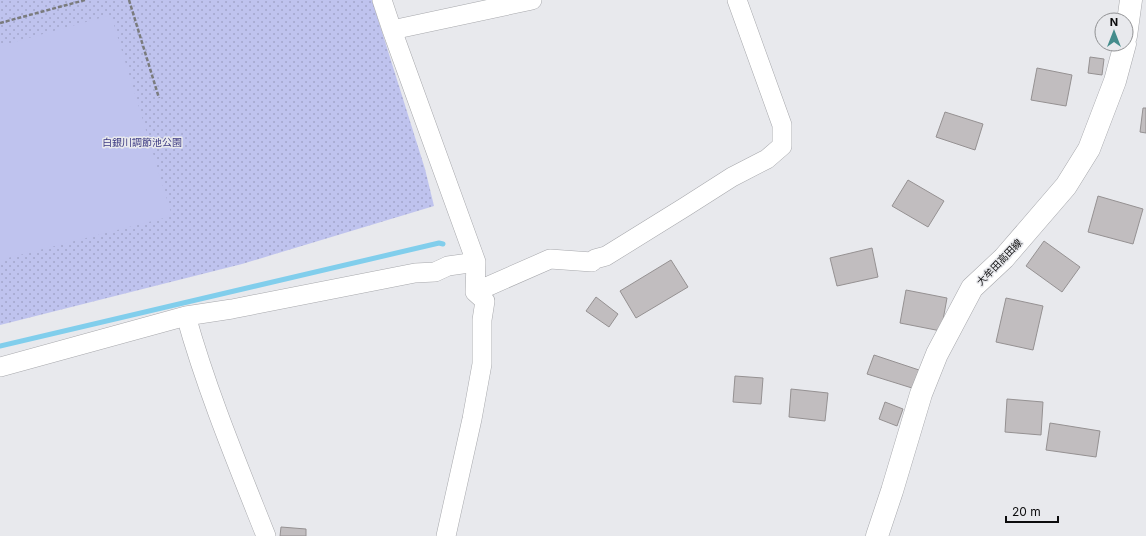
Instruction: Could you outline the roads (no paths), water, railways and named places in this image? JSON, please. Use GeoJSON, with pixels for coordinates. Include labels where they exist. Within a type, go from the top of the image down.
{"type":"FeatureCollection","features":[{"type":"Feature","properties":{"kind":"main road"},"geometry":{"type":"LineString","coordinates":[[1129,12],[1131,0]]}},
{"type":"Feature","properties":{"kind":"main road","name":"大牟田高田線"},"geometry":{"type":"LineString","coordinates":[[877,536],[921,394],[937,354],[972,288],[1004,258],[1066,186],[1089,149],[1115,82],[1122,52]]}},
{"type":"Feature","properties":{"kind":"street"},"geometry":{"type":"LineString","coordinates":[[382,0],[476,262],[475,292],[485,301],[482,320],[482,364],[472,419],[446,536]]}},
{"type":"Feature","properties":{"kind":"street"},"geometry":{"type":"LineString","coordinates":[[392,30],[532,0]]}},
{"type":"Feature","properties":{"kind":"street"},"geometry":{"type":"LineString","coordinates":[[475,292],[550,259],[592,262],[595,259],[606,256],[685,208],[732,177],[767,159],[782,146],[782,125],[737,0]]}},
{"type":"Feature","properties":{"kind":"street"},"geometry":{"type":"LineString","coordinates":[[0,367],[186,316],[232,309],[415,273],[435,272],[448,266],[476,262]]}},
{"type":"Feature","properties":{"kind":"street"},"geometry":{"type":"LineString","coordinates":[[186,316],[193,343],[224,433],[266,536]]}},
{"type":"Feature","properties":{"kind":"waterway"},"geometry":{"type":"LineString","coordinates":[[0,346],[439,243],[443,244]]}},
{"type":"Feature","properties":{"kind":"park label","name":"白銀川調節池公園"},"geometry":{"type":"Point","coordinates":[142,142]}}]}
